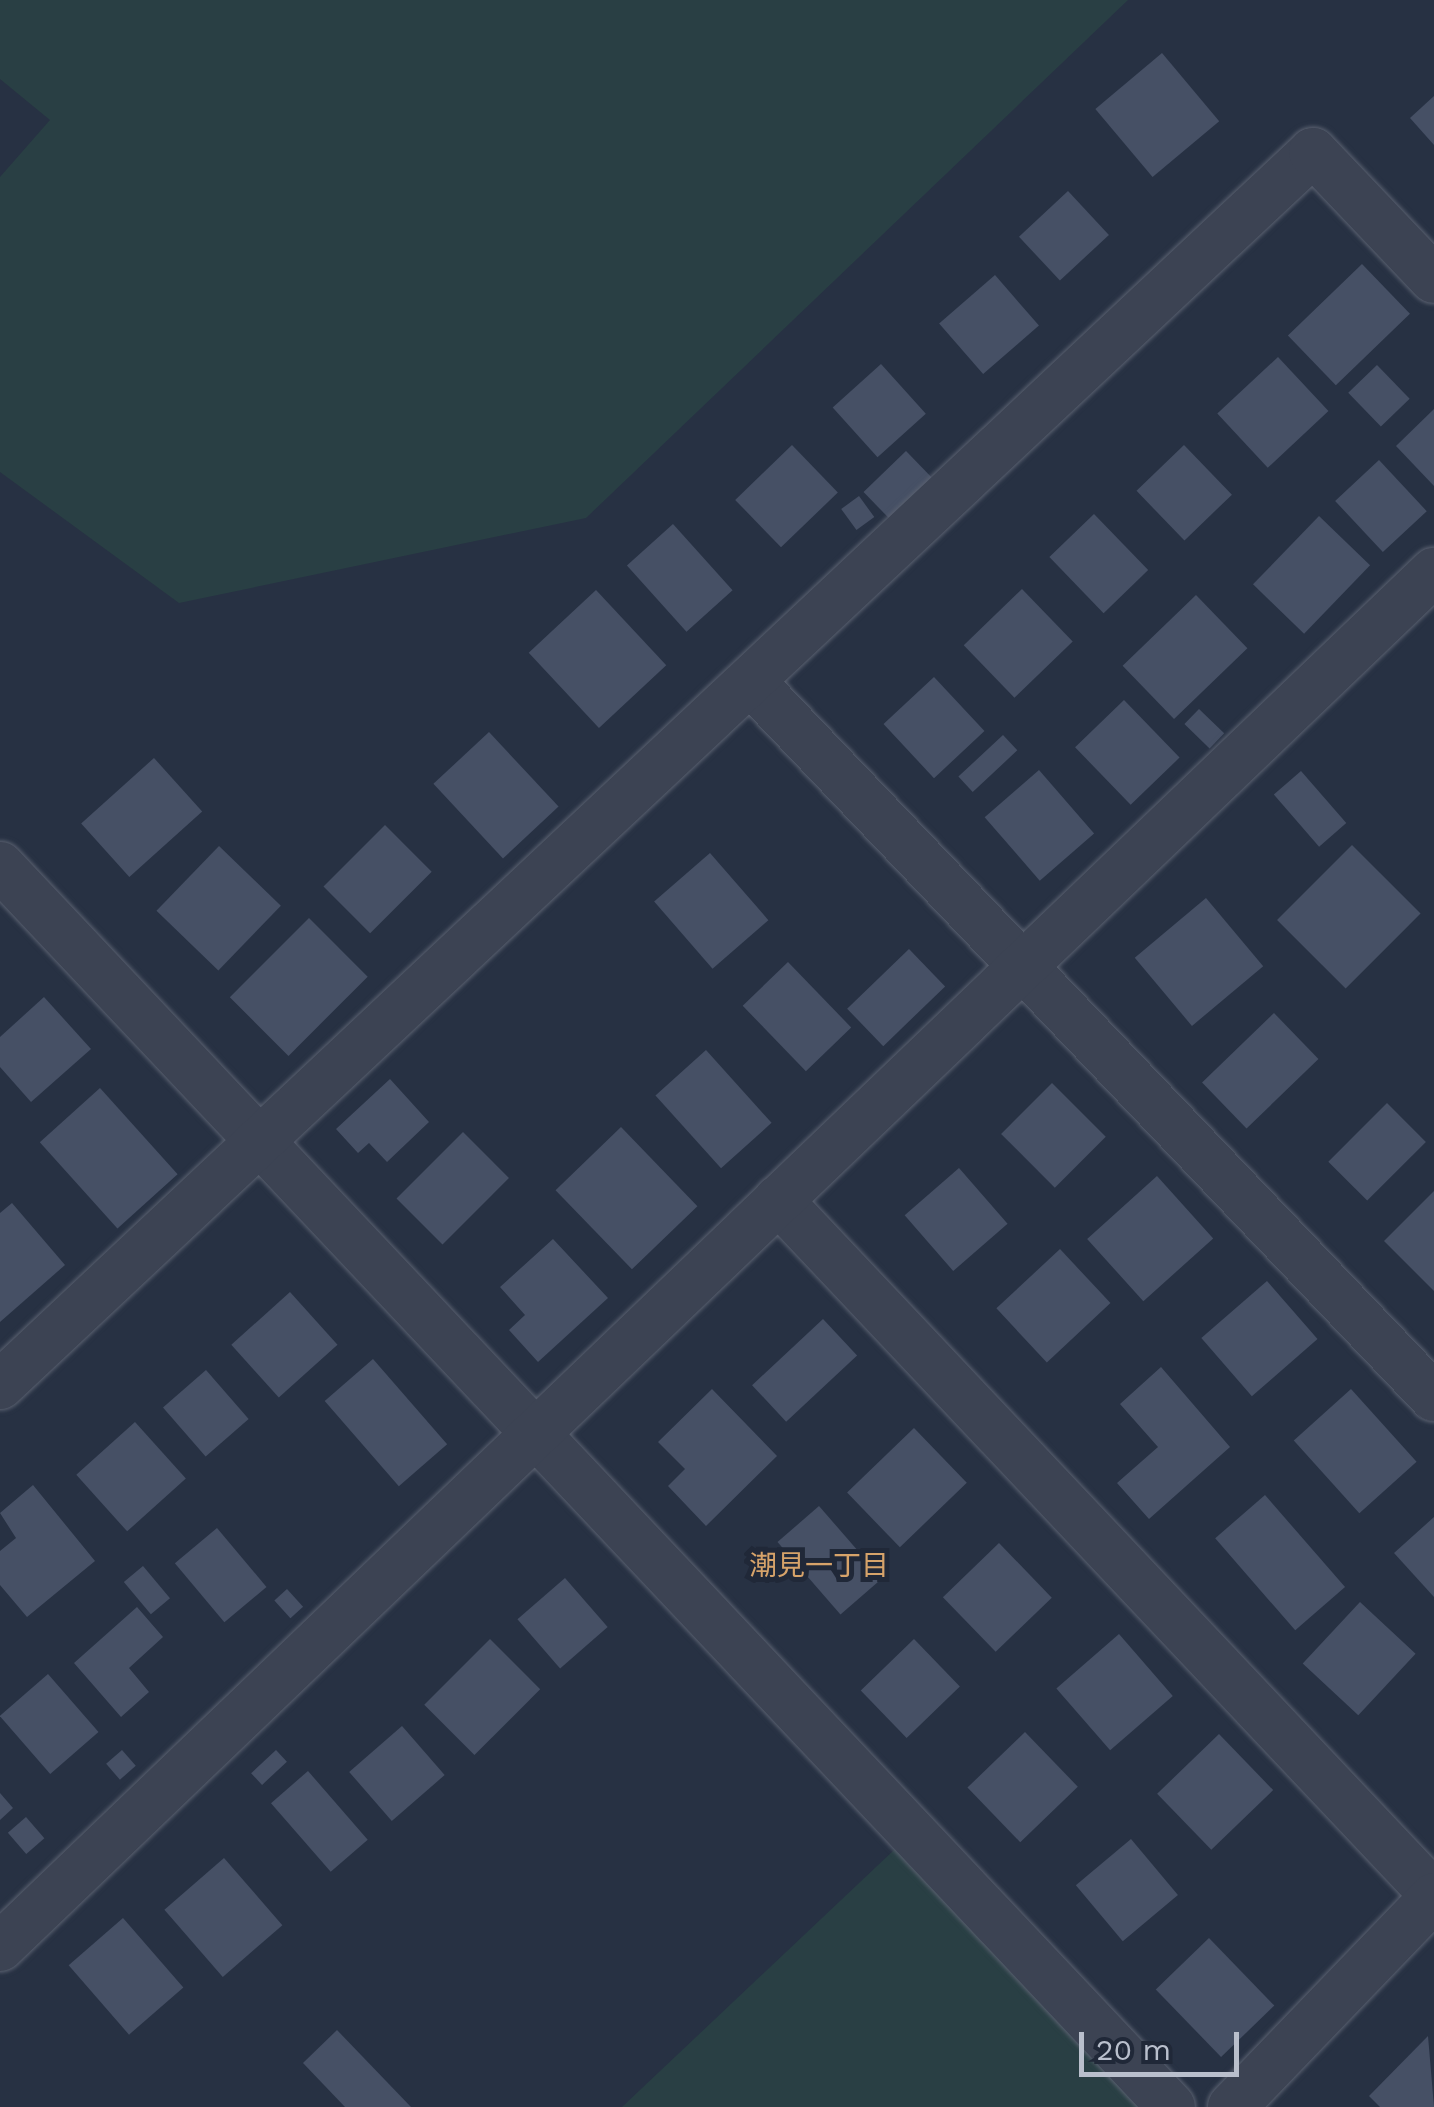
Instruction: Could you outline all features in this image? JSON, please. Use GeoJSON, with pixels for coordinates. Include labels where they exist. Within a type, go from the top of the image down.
{"type":"FeatureCollection","features":[{"type":"Feature","properties":{"kind":"street"},"geometry":{"type":"LineString","coordinates":[[0,1384],[263,1146],[1313,152],[1434,278]]}},
{"type":"Feature","properties":{"kind":"street"},"geometry":{"type":"LineString","coordinates":[[0,1946],[1434,572]]}},
{"type":"Feature","properties":{"kind":"street"},"geometry":{"type":"LineString","coordinates":[[753,684],[1434,1397]]}},
{"type":"Feature","properties":{"kind":"street"},"geometry":{"type":"LineString","coordinates":[[0,866],[1171,2107]]}},
{"type":"Feature","properties":{"kind":"street"},"geometry":{"type":"LineString","coordinates":[[778,1200],[1434,1896],[1232,2107]]}},
{"type":"Feature","properties":{"kind":"green space"},"geometry":{"type":"Polygon","coordinates":[[[0,0],[1128,0],[586,518],[179,603],[0,472],[0,177],[50,120],[0,79],[0,0]]]}},
{"type":"Feature","properties":{"kind":"green space"},"geometry":{"type":"Polygon","coordinates":[[[912,1833],[1171,2107],[622,2107],[912,1833]]]}},
{"type":"Feature","properties":{"kind":"building"},"geometry":{"type":"Polygon","coordinates":[[[1162,53],[1219,121],[1153,177],[1095,109],[1162,53]]]}},
{"type":"Feature","properties":{"kind":"building"},"geometry":{"type":"Polygon","coordinates":[[[1434,96],[1434,145],[1410,118],[1434,96]]]}},
{"type":"Feature","properties":{"kind":"building"},"geometry":{"type":"Polygon","coordinates":[[[1068,191],[1109,235],[1060,281],[1019,237],[1068,191]]]}},
{"type":"Feature","properties":{"kind":"building"},"geometry":{"type":"Polygon","coordinates":[[[1362,264],[1410,314],[1336,385],[1288,336],[1362,264]]]}},
{"type":"Feature","properties":{"kind":"building"},"geometry":{"type":"Polygon","coordinates":[[[995,275],[1039,326],[983,374],[939,324],[995,275]]]}},
{"type":"Feature","properties":{"kind":"building"},"geometry":{"type":"Polygon","coordinates":[[[1278,357],[1328,411],[1268,468],[1217,414],[1278,357]]]}},
{"type":"Feature","properties":{"kind":"building"},"geometry":{"type":"Polygon","coordinates":[[[881,364],[926,414],[878,457],[833,407],[881,364]]]}},
{"type":"Feature","properties":{"kind":"building"},"geometry":{"type":"Polygon","coordinates":[[[1377,365],[1410,399],[1381,427],[1348,393],[1377,365]]]}},
{"type":"Feature","properties":{"kind":"building"},"geometry":{"type":"Polygon","coordinates":[[[1434,409],[1434,486],[1396,446],[1434,409]]]}},
{"type":"Feature","properties":{"kind":"building"},"geometry":{"type":"Polygon","coordinates":[[[792,445],[838,492],[781,547],[735,500],[792,445]]]}},
{"type":"Feature","properties":{"kind":"building"},"geometry":{"type":"Polygon","coordinates":[[[1184,445],[1232,495],[1184,540],[1137,491],[1184,445]]]}},
{"type":"Feature","properties":{"kind":"building"},"geometry":{"type":"Polygon","coordinates":[[[906,451],[932,478],[889,519],[864,492],[906,451]]]}},
{"type":"Feature","properties":{"kind":"building"},"geometry":{"type":"Polygon","coordinates":[[[1379,460],[1427,511],[1383,552],[1335,501],[1379,460]]]}},
{"type":"Feature","properties":{"kind":"building"},"geometry":{"type":"Polygon","coordinates":[[[859,496],[874,517],[856,530],[841,509],[859,496]]]}},
{"type":"Feature","properties":{"kind":"building"},"geometry":{"type":"Polygon","coordinates":[[[1094,514],[1148,570],[1104,613],[1049,557],[1094,514]]]}},
{"type":"Feature","properties":{"kind":"building"},"geometry":{"type":"Polygon","coordinates":[[[1319,516],[1370,565],[1304,634],[1253,584],[1319,516]]]}},
{"type":"Feature","properties":{"kind":"building"},"geometry":{"type":"Polygon","coordinates":[[[673,524],[733,590],[686,632],[627,565],[673,524]]]}},
{"type":"Feature","properties":{"kind":"building"},"geometry":{"type":"Polygon","coordinates":[[[1022,589],[1073,642],[1014,698],[964,645],[1022,589]]]}},
{"type":"Feature","properties":{"kind":"building"},"geometry":{"type":"Polygon","coordinates":[[[596,590],[666,665],[599,728],[529,653],[596,590]]]}},
{"type":"Feature","properties":{"kind":"building"},"geometry":{"type":"Polygon","coordinates":[[[1196,595],[1247,648],[1174,719],[1123,666],[1196,595]]]}},
{"type":"Feature","properties":{"kind":"building"},"geometry":{"type":"Polygon","coordinates":[[[934,677],[984,731],[934,778],[884,724],[934,677]]]}},
{"type":"Feature","properties":{"kind":"building"},"geometry":{"type":"Polygon","coordinates":[[[1124,700],[1180,758],[1131,805],[1075,747],[1124,700]]]}},
{"type":"Feature","properties":{"kind":"building"},"geometry":{"type":"Polygon","coordinates":[[[1199,709],[1224,733],[1210,748],[1184,724],[1199,709]]]}},
{"type":"Feature","properties":{"kind":"building"},"geometry":{"type":"Polygon","coordinates":[[[489,732],[559,807],[503,858],[433,784],[489,732]]]}},
{"type":"Feature","properties":{"kind":"building"},"geometry":{"type":"Polygon","coordinates":[[[1003,735],[1017,750],[973,792],[958,777],[1003,735]]]}},
{"type":"Feature","properties":{"kind":"building"},"geometry":{"type":"Polygon","coordinates":[[[154,758],[202,812],[129,877],[81,824],[154,758]]]}},
{"type":"Feature","properties":{"kind":"building"},"geometry":{"type":"Polygon","coordinates":[[[1039,770],[1094,833],[1040,881],[985,817],[1039,770]]]}},
{"type":"Feature","properties":{"kind":"building"},"geometry":{"type":"Polygon","coordinates":[[[1301,771],[1346,823],[1319,847],[1274,795],[1301,771]]]}},
{"type":"Feature","properties":{"kind":"building"},"geometry":{"type":"Polygon","coordinates":[[[385,825],[432,872],[370,933],[323,887],[385,825]]]}},
{"type":"Feature","properties":{"kind":"building"},"geometry":{"type":"Polygon","coordinates":[[[1352,845],[1421,914],[1346,989],[1277,920],[1352,845]]]}},
{"type":"Feature","properties":{"kind":"building"},"geometry":{"type":"Polygon","coordinates":[[[219,846],[281,906],[218,970],[156,911],[219,846]]]}},
{"type":"Feature","properties":{"kind":"building"},"geometry":{"type":"Polygon","coordinates":[[[710,853],[768,920],[713,969],[654,902],[710,853]]]}},
{"type":"Feature","properties":{"kind":"building"},"geometry":{"type":"Polygon","coordinates":[[[1206,898],[1263,966],[1192,1026],[1135,958],[1206,898]]]}},
{"type":"Feature","properties":{"kind":"building"},"geometry":{"type":"Polygon","coordinates":[[[309,918],[368,977],[288,1056],[230,997],[309,918]]]}},
{"type":"Feature","properties":{"kind":"building"},"geometry":{"type":"Polygon","coordinates":[[[909,949],[945,986],[883,1046],[847,1009],[909,949]]]}},
{"type":"Feature","properties":{"kind":"building"},"geometry":{"type":"Polygon","coordinates":[[[788,962],[851,1027],[806,1071],[743,1006],[788,962]]]}},
{"type":"Feature","properties":{"kind":"building"},"geometry":{"type":"Polygon","coordinates":[[[44,997],[91,1049],[31,1102],[0,1067],[0,1037],[44,997]]]}},
{"type":"Feature","properties":{"kind":"building"},"geometry":{"type":"Polygon","coordinates":[[[1274,1013],[1318,1059],[1247,1129],[1202,1082],[1274,1013]]]}},
{"type":"Feature","properties":{"kind":"building"},"geometry":{"type":"Polygon","coordinates":[[[706,1050],[772,1123],[721,1168],[655,1096],[706,1050]]]}},
{"type":"Feature","properties":{"kind":"building"},"geometry":{"type":"Polygon","coordinates":[[[390,1079],[429,1122],[387,1162],[369,1143],[358,1153],[336,1129],[390,1079]]]}},
{"type":"Feature","properties":{"kind":"building"},"geometry":{"type":"Polygon","coordinates":[[[1052,1083],[1106,1137],[1055,1188],[1001,1134],[1052,1083]]]}},
{"type":"Feature","properties":{"kind":"building"},"geometry":{"type":"Polygon","coordinates":[[[100,1088],[178,1174],[117,1228],[40,1142],[100,1088]]]}},
{"type":"Feature","properties":{"kind":"building"},"geometry":{"type":"Polygon","coordinates":[[[1387,1103],[1426,1142],[1367,1201],[1328,1162],[1387,1103]]]}},
{"type":"Feature","properties":{"kind":"building"},"geometry":{"type":"Polygon","coordinates":[[[621,1127],[697,1206],[632,1269],[556,1190],[621,1127]]]}},
{"type":"Feature","properties":{"kind":"building"},"geometry":{"type":"Polygon","coordinates":[[[463,1132],[509,1178],[442,1244],[397,1198],[463,1132]]]}},
{"type":"Feature","properties":{"kind":"building"},"geometry":{"type":"Polygon","coordinates":[[[959,1168],[1008,1224],[953,1271],[905,1215],[959,1168]]]}},
{"type":"Feature","properties":{"kind":"building"},"geometry":{"type":"Polygon","coordinates":[[[1157,1176],[1213,1238],[1143,1301],[1087,1239],[1157,1176]]]}},
{"type":"Feature","properties":{"kind":"building"},"geometry":{"type":"Polygon","coordinates":[[[1434,1191],[1434,1291],[1384,1241],[1434,1191]]]}},
{"type":"Feature","properties":{"kind":"building"},"geometry":{"type":"Polygon","coordinates":[[[12,1203],[65,1265],[0,1322],[0,1213],[12,1203]]]}},
{"type":"Feature","properties":{"kind":"building"},"geometry":{"type":"Polygon","coordinates":[[[553,1239],[608,1298],[538,1362],[509,1330],[525,1315],[500,1287],[553,1239]]]}},
{"type":"Feature","properties":{"kind":"building"},"geometry":{"type":"Polygon","coordinates":[[[1060,1249],[1110,1303],[1047,1362],[996,1308],[1060,1249]]]}},
{"type":"Feature","properties":{"kind":"building"},"geometry":{"type":"Polygon","coordinates":[[[1267,1281],[1318,1339],[1252,1396],[1201,1338],[1267,1281]]]}},
{"type":"Feature","properties":{"kind":"building"},"geometry":{"type":"Polygon","coordinates":[[[290,1292],[338,1345],[279,1398],[231,1345],[290,1292]]]}},
{"type":"Feature","properties":{"kind":"building"},"geometry":{"type":"Polygon","coordinates":[[[823,1319],[857,1356],[786,1422],[752,1385],[823,1319]]]}},
{"type":"Feature","properties":{"kind":"building"},"geometry":{"type":"Polygon","coordinates":[[[373,1359],[447,1444],[399,1486],[325,1401],[373,1359]]]}},
{"type":"Feature","properties":{"kind":"building"},"geometry":{"type":"Polygon","coordinates":[[[1161,1367],[1230,1447],[1149,1519],[1117,1483],[1158,1447],[1120,1404],[1161,1367]]]}},
{"type":"Feature","properties":{"kind":"building"},"geometry":{"type":"Polygon","coordinates":[[[206,1370],[249,1419],[206,1456],[163,1407],[206,1370]]]}},
{"type":"Feature","properties":{"kind":"building"},"geometry":{"type":"Polygon","coordinates":[[[712,1389],[777,1456],[706,1526],[668,1486],[685,1469],[658,1442],[712,1389]]]}},
{"type":"Feature","properties":{"kind":"building"},"geometry":{"type":"Polygon","coordinates":[[[1351,1389],[1417,1462],[1359,1513],[1294,1441],[1351,1389]]]}},
{"type":"Feature","properties":{"kind":"building"},"geometry":{"type":"Polygon","coordinates":[[[135,1422],[186,1478],[127,1531],[76,1475],[135,1422]]]}},
{"type":"Feature","properties":{"kind":"building"},"geometry":{"type":"Polygon","coordinates":[[[914,1428],[967,1483],[900,1547],[847,1493],[914,1428]]]}},
{"type":"Feature","properties":{"kind":"building"},"geometry":{"type":"Polygon","coordinates":[[[33,1485],[95,1561],[27,1617],[0,1585],[0,1551],[16,1538],[0,1513],[33,1485]]]}},
{"type":"Feature","properties":{"kind":"building"},"geometry":{"type":"Polygon","coordinates":[[[1265,1495],[1345,1587],[1295,1630],[1215,1538],[1265,1495]]]}},
{"type":"Feature","properties":{"kind":"building"},"geometry":{"type":"Polygon","coordinates":[[[819,1506],[882,1578],[840,1615],[777,1542],[819,1506]]]}},
{"type":"Feature","properties":{"kind":"building"},"geometry":{"type":"Polygon","coordinates":[[[1434,1517],[1434,1597],[1394,1553],[1434,1517]]]}},
{"type":"Feature","properties":{"kind":"building"},"geometry":{"type":"Polygon","coordinates":[[[217,1528],[266,1587],[224,1622],[175,1563],[217,1528]]]}},
{"type":"Feature","properties":{"kind":"building"},"geometry":{"type":"Polygon","coordinates":[[[999,1543],[1052,1598],[996,1652],[943,1597],[999,1543]]]}},
{"type":"Feature","properties":{"kind":"building"},"geometry":{"type":"Polygon","coordinates":[[[143,1566],[170,1598],[151,1614],[124,1582],[143,1566]]]}},
{"type":"Feature","properties":{"kind":"building"},"geometry":{"type":"Polygon","coordinates":[[[565,1578],[608,1627],[560,1668],[517,1619],[565,1578]]]}},
{"type":"Feature","properties":{"kind":"building"},"geometry":{"type":"Polygon","coordinates":[[[287,1589],[303,1607],[290,1618],[274,1600],[287,1589]]]}},
{"type":"Feature","properties":{"kind":"building"},"geometry":{"type":"Polygon","coordinates":[[[1360,1602],[1416,1654],[1358,1715],[1303,1663],[1360,1602]]]}},
{"type":"Feature","properties":{"kind":"building"},"geometry":{"type":"Polygon","coordinates":[[[137,1607],[163,1637],[129,1668],[149,1692],[121,1717],[74,1663],[137,1607]]]}},
{"type":"Feature","properties":{"kind":"building"},"geometry":{"type":"Polygon","coordinates":[[[1119,1634],[1173,1696],[1110,1750],[1056,1688],[1119,1634]]]}},
{"type":"Feature","properties":{"kind":"building"},"geometry":{"type":"Polygon","coordinates":[[[490,1639],[540,1689],[474,1755],[424,1705],[490,1639]]]}},
{"type":"Feature","properties":{"kind":"building"},"geometry":{"type":"Polygon","coordinates":[[[914,1639],[960,1686],[907,1738],[861,1690],[914,1639]]]}},
{"type":"Feature","properties":{"kind":"building"},"geometry":{"type":"Polygon","coordinates":[[[48,1674],[99,1732],[50,1774],[0,1716],[48,1674]]]}},
{"type":"Feature","properties":{"kind":"building"},"geometry":{"type":"Polygon","coordinates":[[[402,1726],[445,1775],[392,1821],[349,1772],[402,1726]]]}},
{"type":"Feature","properties":{"kind":"building"},"geometry":{"type":"Polygon","coordinates":[[[1025,1732],[1078,1787],[1020,1842],[967,1788],[1025,1732]]]}},
{"type":"Feature","properties":{"kind":"building"},"geometry":{"type":"Polygon","coordinates":[[[1219,1734],[1273,1790],[1211,1850],[1157,1794],[1219,1734]]]}},
{"type":"Feature","properties":{"kind":"building"},"geometry":{"type":"Polygon","coordinates":[[[122,1750],[136,1766],[120,1780],[106,1764],[122,1750]]]}},
{"type":"Feature","properties":{"kind":"building"},"geometry":{"type":"Polygon","coordinates":[[[276,1750],[287,1762],[262,1785],[251,1773],[276,1750]]]}},
{"type":"Feature","properties":{"kind":"building"},"geometry":{"type":"Polygon","coordinates":[[[308,1771],[368,1840],[331,1872],[271,1803],[308,1771]]]}},
{"type":"Feature","properties":{"kind":"building"},"geometry":{"type":"Polygon","coordinates":[[[0,1793],[13,1808],[0,1820],[0,1793]]]}},
{"type":"Feature","properties":{"kind":"building"},"geometry":{"type":"Polygon","coordinates":[[[26,1817],[44,1838],[26,1854],[8,1833],[26,1817]]]}},
{"type":"Feature","properties":{"kind":"building"},"geometry":{"type":"Polygon","coordinates":[[[1131,1839],[1178,1895],[1123,1941],[1076,1885],[1131,1839]]]}},
{"type":"Feature","properties":{"kind":"building"},"geometry":{"type":"Polygon","coordinates":[[[224,1858],[282,1925],[223,1977],[164,1910],[224,1858]]]}},
{"type":"Feature","properties":{"kind":"building"},"geometry":{"type":"Polygon","coordinates":[[[123,1918],[183,1987],[129,2035],[69,1965],[123,1918]]]}},
{"type":"Feature","properties":{"kind":"building"},"geometry":{"type":"Polygon","coordinates":[[[1209,1938],[1274,2006],[1221,2057],[1156,1989],[1209,1938]]]}},
{"type":"Feature","properties":{"kind":"building"},"geometry":{"type":"Polygon","coordinates":[[[337,2030],[411,2107],[345,2107],[303,2063],[337,2030]]]}},
{"type":"Feature","properties":{"kind":"building"},"geometry":{"type":"Polygon","coordinates":[[[1428,2036],[1434,2107],[1380,2107],[1369,2096],[1428,2036]]]}},
{"type":"Feature","properties":{"kind":"district","name":"潮見一丁目"},"geometry":{"type":"Point","coordinates":[819,1566]}}]}
